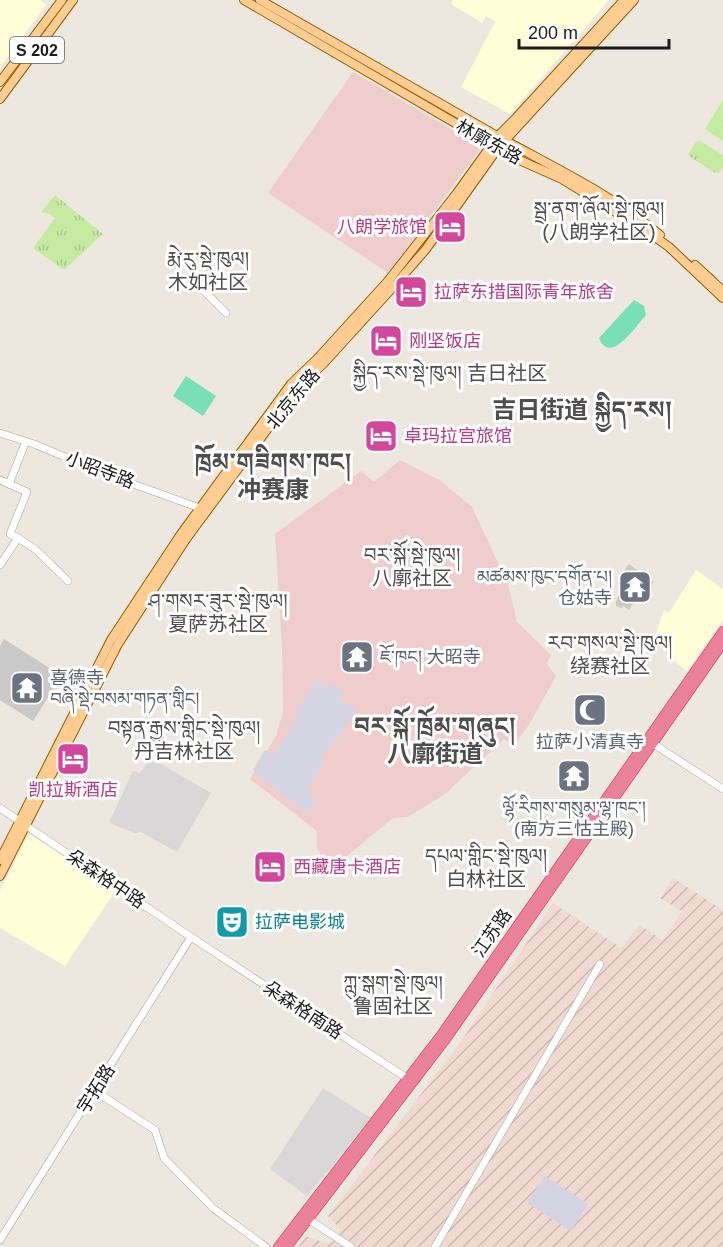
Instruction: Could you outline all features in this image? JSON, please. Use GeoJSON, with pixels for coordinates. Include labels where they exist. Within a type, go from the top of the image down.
{"type":"FeatureCollection","features":[{"type":"Feature","properties":{"kind":"highway","name":"江苏路"},"geometry":{"type":"LineString","coordinates":[[278,1247],[305,1218],[412,1081],[650,741],[723,631]]}},
{"type":"Feature","properties":{"kind":"highway","name":"江苏路"},"geometry":{"type":"LineString","coordinates":[[650,741],[723,643]]}},
{"type":"Feature","properties":{"kind":"highway","name":"江苏路"},"geometry":{"type":"LineString","coordinates":[[287,1247],[305,1218]]}},
{"type":"Feature","properties":{"kind":"main road","name":"S 202"},"geometry":{"type":"LineString","coordinates":[[0,82],[62,0]]}},
{"type":"Feature","properties":{"kind":"main road","name":"S 202"},"geometry":{"type":"LineString","coordinates":[[0,99],[73,0]]}},
{"type":"Feature","properties":{"kind":"main road","name":"林廓东路"},"geometry":{"type":"LineString","coordinates":[[244,0],[495,146],[562,179],[648,232],[669,247],[723,298]]}},
{"type":"Feature","properties":{"kind":"main road","name":"林廓东路"},"geometry":{"type":"LineString","coordinates":[[260,0],[569,174],[629,212],[712,279],[723,291]]}},
{"type":"Feature","properties":{"kind":"main road","name":"北京东路"},"geometry":{"type":"LineString","coordinates":[[0,860],[23,823],[124,634],[186,539],[297,388],[331,355],[426,249],[495,146],[498,136],[624,0]]}},
{"type":"Feature","properties":{"kind":"main road","name":"北京东路"},"geometry":{"type":"LineString","coordinates":[[0,876],[23,823],[123,620],[200,508],[291,384],[318,358],[388,281],[495,146],[506,140],[634,0]]}},
{"type":"Feature","properties":{"kind":"street"},"geometry":{"type":"LineString","coordinates":[[198,286],[226,313]]}},
{"type":"Feature","properties":{"kind":"street","name":"小昭寺路"},"geometry":{"type":"LineString","coordinates":[[0,433],[27,441],[108,475],[200,508]]}},
{"type":"Feature","properties":{"kind":"street"},"geometry":{"type":"LineString","coordinates":[[9,484],[27,441]]}},
{"type":"Feature","properties":{"kind":"street"},"geometry":{"type":"LineString","coordinates":[[0,480],[27,492],[10,534],[35,549],[68,581]]}},
{"type":"Feature","properties":{"kind":"street"},"geometry":{"type":"LineString","coordinates":[[0,563],[18,538]]}},
{"type":"Feature","properties":{"kind":"street"},"geometry":{"type":"LineString","coordinates":[[650,741],[723,789]]}},
{"type":"Feature","properties":{"kind":"street","name":"朵森格中路"},"geometry":{"type":"LineString","coordinates":[[0,808],[192,937]]}},
{"type":"Feature","properties":{"kind":"street","name":"朵森格南路"},"geometry":{"type":"LineString","coordinates":[[192,937],[412,1081]]}},
{"type":"Feature","properties":{"kind":"street","name":"宇拓路"},"geometry":{"type":"LineString","coordinates":[[0,1240],[192,937]]}},
{"type":"Feature","properties":{"kind":"street"},"geometry":{"type":"LineString","coordinates":[[435,1247],[600,964]]}},
{"type":"Feature","properties":{"kind":"street"},"geometry":{"type":"LineString","coordinates":[[95,1091],[154,1130],[164,1158],[213,1208],[266,1247]]}},
{"type":"Feature","properties":{"kind":"street"},"geometry":{"type":"LineString","coordinates":[[305,1218],[351,1247]]}},
{"type":"Feature","properties":{"kind":"shaded area"},"geometry":{"type":"Polygon","coordinates":[[[0,0],[40,0],[46,5],[0,68],[0,0]]]}},
{"type":"Feature","properties":{"kind":"shaded area"},"geometry":{"type":"Polygon","coordinates":[[[453,0],[609,0],[510,114],[461,87],[495,22],[486,16],[482,23],[451,4],[453,0]]]}},
{"type":"Feature","properties":{"kind":"shaded area"},"geometry":{"type":"Polygon","coordinates":[[[353,72],[482,147],[388,273],[268,193],[353,72]]]}},
{"type":"Feature","properties":{"kind":"shaded area"},"geometry":{"type":"Polygon","coordinates":[[[400,460],[441,481],[472,507],[508,584],[517,622],[551,655],[547,664],[556,676],[529,725],[513,746],[504,739],[445,794],[408,817],[393,818],[330,870],[317,848],[317,831],[250,779],[276,736],[283,712],[282,648],[275,534],[361,471],[374,482],[400,460]]]}},
{"type":"Feature","properties":{"kind":"shaded area","name":"མཚམས་ཁུང་དགོན་པ། 仓姑寺"},"geometry":{"type":"Polygon","coordinates":[[[629,564],[653,582],[647,599],[644,598],[642,602],[636,598],[629,610],[623,606],[622,608],[616,606],[616,602],[621,589],[618,587],[623,578],[621,576],[629,564]]]}},
{"type":"Feature","properties":{"kind":"shaded area"},"geometry":{"type":"Polygon","coordinates":[[[696,570],[723,589],[723,620],[687,671],[673,660],[675,656],[653,642],[664,610],[669,613],[696,570]]]}},
{"type":"Feature","properties":{"kind":"shaded area","name":"喜德寺 བཞི་སྡེ་བསམ་གཏན་གླིང།"},"geometry":{"type":"Polygon","coordinates":[[[4,639],[62,676],[33,721],[0,700],[0,646],[4,639]]]}},
{"type":"Feature","properties":{"kind":"shaded area"},"geometry":{"type":"Polygon","coordinates":[[[317,678],[327,689],[332,684],[344,692],[340,699],[357,709],[321,759],[322,764],[307,791],[312,795],[314,804],[311,809],[314,811],[312,814],[281,794],[253,770],[265,750],[273,755],[296,720],[296,713],[317,678]]]}},
{"type":"Feature","properties":{"kind":"shaded area"},"geometry":{"type":"Polygon","coordinates":[[[149,760],[161,764],[211,793],[177,852],[141,832],[135,833],[109,823],[133,771],[140,773],[149,760]]]}},
{"type":"Feature","properties":{"kind":"shaded area"},"geometry":{"type":"Polygon","coordinates":[[[29,834],[116,890],[65,966],[0,928],[0,890],[29,834]]]}},
{"type":"Feature","properties":{"kind":"shaded area"},"geometry":{"type":"Polygon","coordinates":[[[673,878],[723,910],[723,1247],[298,1247],[306,1236],[329,1244],[337,1239],[340,1229],[328,1216],[460,1043],[553,903],[621,948],[639,925],[663,940],[682,911],[660,898],[673,878]]]}},
{"type":"Feature","properties":{"kind":"shaded area"},"geometry":{"type":"Polygon","coordinates":[[[323,1088],[371,1118],[307,1196],[270,1169],[323,1088]]]}},
{"type":"Feature","properties":{"kind":"shaded area"},"geometry":{"type":"Polygon","coordinates":[[[545,1176],[588,1204],[571,1231],[527,1203],[545,1176]]]}},
{"type":"Feature","properties":{"kind":"green space"},"geometry":{"type":"Polygon","coordinates":[[[723,100],[723,141],[705,129],[723,100]]]}},
{"type":"Feature","properties":{"kind":"green space"},"geometry":{"type":"Polygon","coordinates":[[[700,141],[723,155],[723,167],[719,173],[715,173],[689,156],[696,142],[700,141]]]}},
{"type":"Feature","properties":{"kind":"green space"},"geometry":{"type":"Polygon","coordinates":[[[55,195],[103,234],[64,270],[33,248],[55,218],[41,212],[55,195]]]}},
{"type":"Feature","properties":{"kind":"green space"},"geometry":{"type":"Polygon","coordinates":[[[634,300],[644,306],[646,315],[623,341],[610,348],[604,346],[599,338],[634,300]]]}},
{"type":"Feature","properties":{"kind":"green space"},"geometry":{"type":"Polygon","coordinates":[[[186,376],[216,396],[203,416],[173,396],[186,376]]]}},
{"type":"Feature","properties":{"kind":"place","name":"八朗学旅馆"},"geometry":{"type":"Point","coordinates":[450,227]}},
{"type":"Feature","properties":{"kind":"place","name":"拉萨东措国际青年旅舍"},"geometry":{"type":"Point","coordinates":[411,292]}},
{"type":"Feature","properties":{"kind":"place","name":"刚坚饭店"},"geometry":{"type":"Point","coordinates":[386,341]}},
{"type":"Feature","properties":{"kind":"place","name":"卓玛拉宫旅馆"},"geometry":{"type":"Point","coordinates":[381,436]}},
{"type":"Feature","properties":{"kind":"place","name":"མཚམས་ཁུང་དགོན་པ། 仓姑寺"},"geometry":{"type":"Point","coordinates":[635,587]}},
{"type":"Feature","properties":{"kind":"place","name":"ཇོ་ཁང། 大昭寺"},"geometry":{"type":"Point","coordinates":[357,657]}},
{"type":"Feature","properties":{"kind":"place","name":"喜德寺 བཞི་སྡེ་བསམ་གཏན་གླིང།"},"geometry":{"type":"Point","coordinates":[27,688]}},
{"type":"Feature","properties":{"kind":"place","name":"拉萨小清真寺"},"geometry":{"type":"Point","coordinates":[590,710]}},
{"type":"Feature","properties":{"kind":"place","name":"凯拉斯酒店"},"geometry":{"type":"Point","coordinates":[73,759]}},
{"type":"Feature","properties":{"kind":"place","name":"ལྷོ་རིགས་གསུམ་ལྷ་ཁང་། (南方三怙主殿)"},"geometry":{"type":"Point","coordinates":[574,776]}},
{"type":"Feature","properties":{"kind":"place","name":"西藏唐卡酒店"},"geometry":{"type":"Point","coordinates":[270,867]}},
{"type":"Feature","properties":{"kind":"place","name":"拉萨电影城"},"geometry":{"type":"Point","coordinates":[232,922]}},
{"type":"Feature","properties":{"kind":"district","name":"སྦྲ་ནག་ཞོལ་སྡེ་ཁུལ། (八朗学社区)"},"geometry":{"type":"Point","coordinates":[599,220]}},
{"type":"Feature","properties":{"kind":"district","name":"རྨེ་རུ་སྡེ་ཁུལ། 木如社区"},"geometry":{"type":"Point","coordinates":[208,270]}},
{"type":"Feature","properties":{"kind":"district","name":"སྐྱིད་རས་སྡེ་ཁུལ། 吉日社区"},"geometry":{"type":"Point","coordinates":[450,373]}},
{"type":"Feature","properties":{"kind":"district","name":"吉日街道 སྐྱིད་རས།"},"geometry":{"type":"Point","coordinates":[582,409]}},
{"type":"Feature","properties":{"kind":"district","name":"ཁྲོམ་གཟིགས་ཁང། 冲赛康"},"geometry":{"type":"Point","coordinates":[273,475]}},
{"type":"Feature","properties":{"kind":"district","name":"བར་སྐོ་སྡེ་ཁུལ། 八廓社区"},"geometry":{"type":"Point","coordinates":[412,566]}},
{"type":"Feature","properties":{"kind":"district","name":"ཤ་གསར་ཟུར་སྡེ་ཁུལ། 夏萨苏社区"},"geometry":{"type":"Point","coordinates":[218,612]}},
{"type":"Feature","properties":{"kind":"district","name":"རབ་གསལ་སྡེ་ཁུལ། 绕赛社区"},"geometry":{"type":"Point","coordinates":[610,654]}},
{"type":"Feature","properties":{"kind":"district","name":"བར་སྐོ་ཁྲོམ་གཞུང། 八廓街道"},"geometry":{"type":"Point","coordinates":[435,739]}},
{"type":"Feature","properties":{"kind":"district","name":"བསྟན་རྒྱས་གླིང་སྡེ་ཁུལ། 丹吉林社区"},"geometry":{"type":"Point","coordinates":[184,740]}},
{"type":"Feature","properties":{"kind":"district","name":"དཔལ་གླིང་སྡེ་ཁུལ། 白林社区"},"geometry":{"type":"Point","coordinates":[486,868]}},
{"type":"Feature","properties":{"kind":"district","name":"ཀླུ་སྒུག་སྡེ་ཁུལ། 鲁固社区"},"geometry":{"type":"Point","coordinates":[393,994]}}]}
